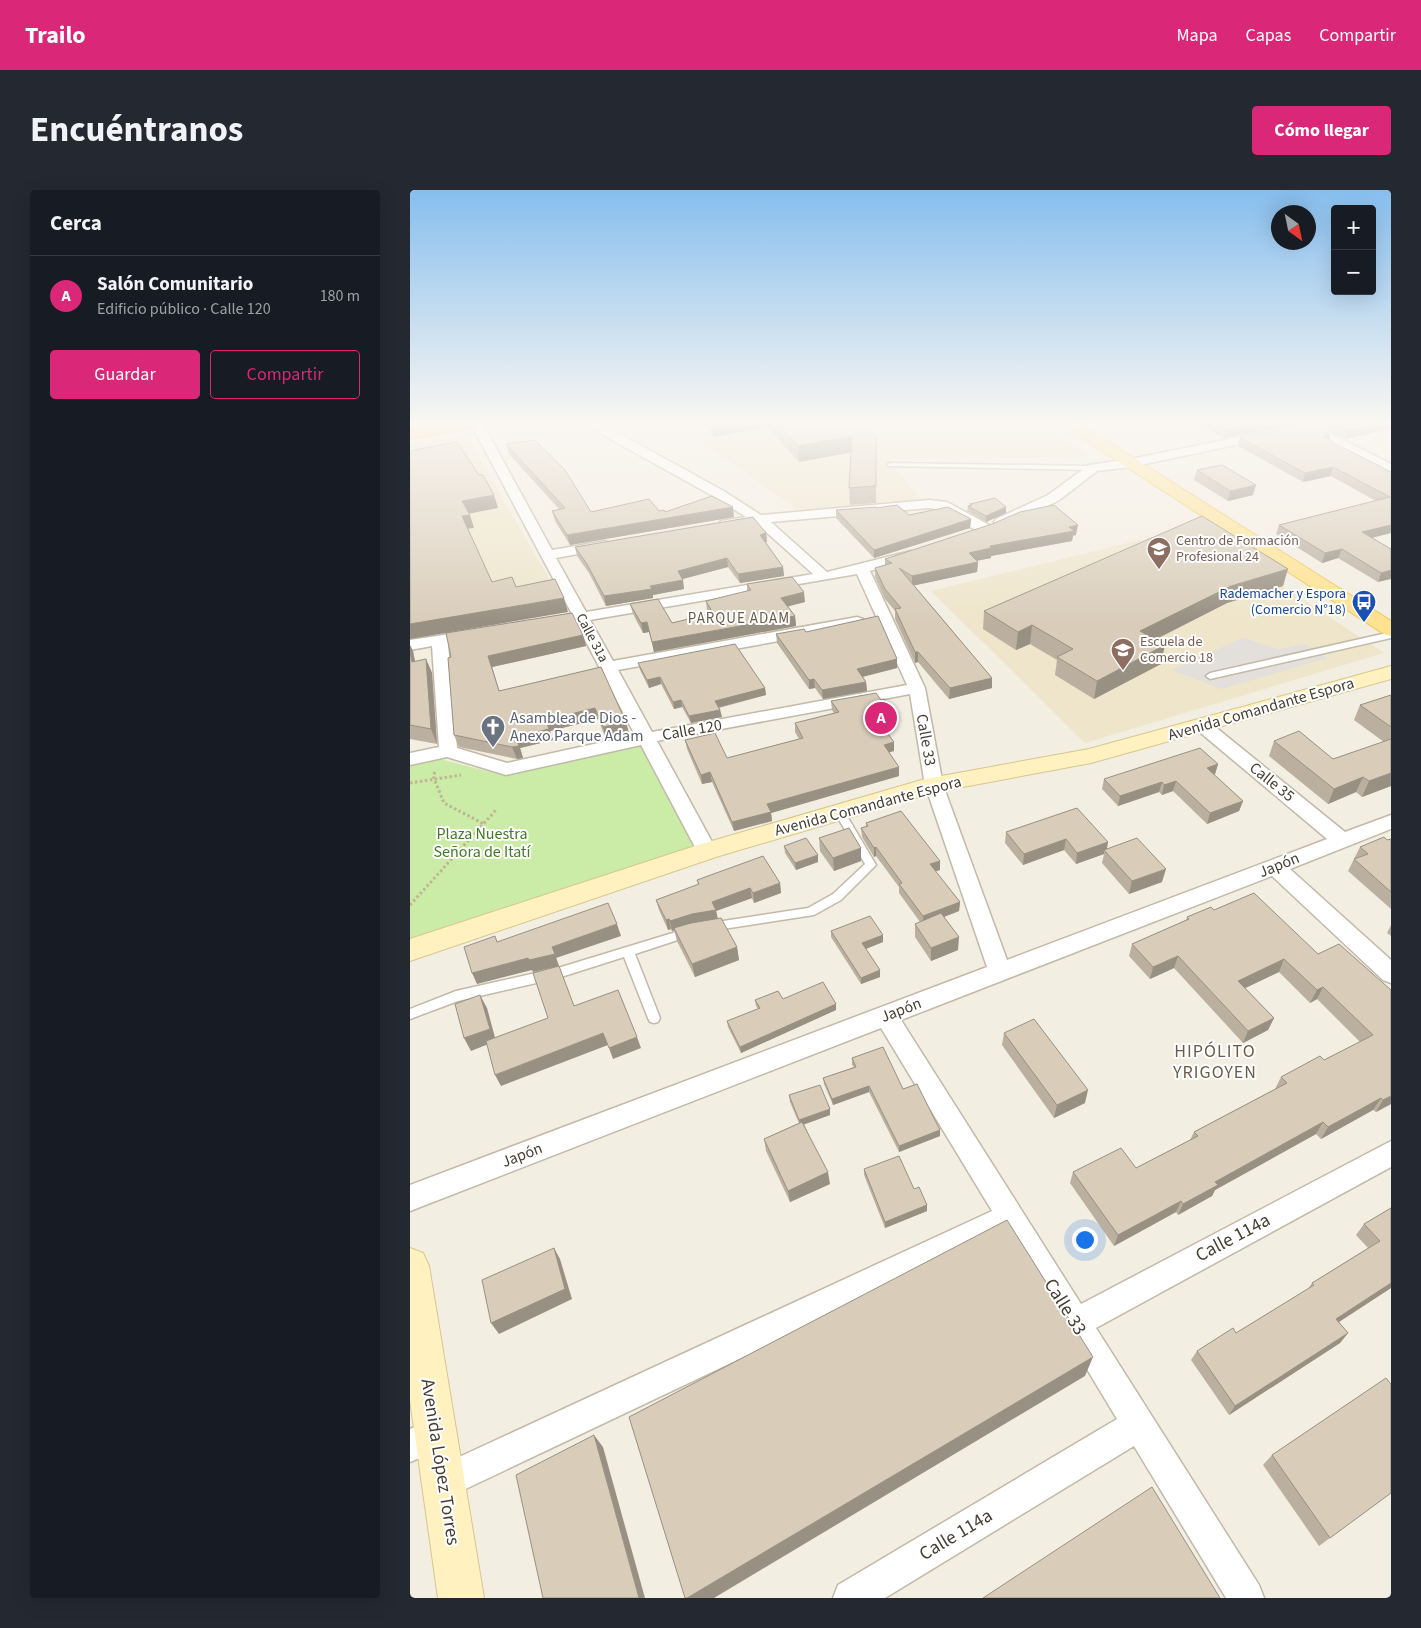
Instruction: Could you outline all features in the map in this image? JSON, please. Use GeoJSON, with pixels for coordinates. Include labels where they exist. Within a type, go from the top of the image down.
{"type":"FeatureCollection","features":[{"type":"Feature","properties":{"kind":"main road"},"geometry":{"type":"LineString","coordinates":[[1173,490],[1391,630]]}},
{"type":"Feature","properties":{"kind":"street","name":"Calle 31a"},"geometry":{"type":"LineString","coordinates":[[513,490],[707,852]]}},
{"type":"Feature","properties":{"kind":"street"},"geometry":{"type":"LineString","coordinates":[[709,490],[758,519],[824,577]]}},
{"type":"Feature","properties":{"kind":"street"},"geometry":{"type":"LineString","coordinates":[[967,536],[1053,498],[1064,490]]}},
{"type":"Feature","properties":{"kind":"street"},"geometry":{"type":"LineString","coordinates":[[710,527],[758,519],[929,504],[942,505],[986,529]]}},
{"type":"Feature","properties":{"kind":"street"},"geometry":{"type":"LineString","coordinates":[[548,555],[615,544]]}},
{"type":"Feature","properties":{"kind":"street"},"geometry":{"type":"LineString","coordinates":[[534,625],[824,577],[862,569],[921,552]]}},
{"type":"Feature","properties":{"kind":"street","name":"Calle 33"},"geometry":{"type":"LineString","coordinates":[[862,569],[917,688],[934,785],[1000,972]]}},
{"type":"Feature","properties":{"kind":"street"},"geometry":{"type":"LineString","coordinates":[[608,667],[884,617]]}},
{"type":"Feature","properties":{"kind":"street"},"geometry":{"type":"LineString","coordinates":[[410,645],[487,633]]}},
{"type":"Feature","properties":{"kind":"street"},"geometry":{"type":"LineString","coordinates":[[440,641],[448,751]]}},
{"type":"Feature","properties":{"kind":"street","name":"Avenida Comandante Espora"},"geometry":{"type":"LineString","coordinates":[[410,950],[707,852],[934,785],[1091,756],[1391,672]]}},
{"type":"Feature","properties":{"kind":"street","name":"Calle 120"},"geometry":{"type":"LineString","coordinates":[[410,759],[448,751],[506,769],[646,738],[917,688]]}},
{"type":"Feature","properties":{"kind":"street","name":"Calle 35"},"geometry":{"type":"LineString","coordinates":[[1202,725],[1342,840]]}},
{"type":"Feature","properties":{"kind":"street","name":"Japón"},"geometry":{"type":"LineString","coordinates":[[410,1198],[1391,822]]}},
{"type":"Feature","properties":{"kind":"street"},"geometry":{"type":"LineString","coordinates":[[1275,867],[1391,974]]}},
{"type":"Feature","properties":{"kind":"street","name":"Calle 33"},"geometry":{"type":"LineString","coordinates":[[886,1016],[1246,1598]]}},
{"type":"Feature","properties":{"kind":"street","name":"Calle 114a"},"geometry":{"type":"LineString","coordinates":[[1075,1323],[1391,1153]]}},
{"type":"Feature","properties":{"kind":"street"},"geometry":{"type":"LineString","coordinates":[[443,1482],[1010,1217]]}},
{"type":"Feature","properties":{"kind":"street","name":"Avenida López Torres"},"geometry":{"type":"LineString","coordinates":[[410,1266],[423,1440],[443,1482],[461,1598]]}},
{"type":"Feature","properties":{"kind":"street","name":"Calle 114a"},"geometry":{"type":"LineString","coordinates":[[851,1598],[1138,1425]]}},
{"type":"Feature","properties":{"kind":"lane"},"geometry":{"type":"LineString","coordinates":[[1210,676],[1391,635]]}},
{"type":"Feature","properties":{"kind":"lane"},"geometry":{"type":"LineString","coordinates":[[410,1014],[456,996],[558,973],[694,930],[810,912],[837,897],[871,865],[840,813]]}},
{"type":"Feature","properties":{"kind":"lane"},"geometry":{"type":"LineString","coordinates":[[628,952],[654,1018]]}},
{"type":"Feature","properties":{"kind":"path"},"geometry":{"type":"LineString","coordinates":[[448,751],[433,776],[444,803],[484,824]]}},
{"type":"Feature","properties":{"kind":"path"},"geometry":{"type":"LineString","coordinates":[[410,783],[506,769]]}},
{"type":"Feature","properties":{"kind":"path"},"geometry":{"type":"LineString","coordinates":[[410,906],[496,810]]}},
{"type":"Feature","properties":{"kind":"shaded area"},"geometry":{"type":"Polygon","coordinates":[[[410,490],[497,490],[551,582],[410,606],[410,490]]]}},
{"type":"Feature","properties":{"kind":"shaded area"},"geometry":{"type":"Polygon","coordinates":[[[769,490],[913,490],[922,501],[799,511],[769,490]]]}},
{"type":"Feature","properties":{"kind":"shaded area"},"geometry":{"type":"Polygon","coordinates":[[[1193,527],[1384,653],[1085,743],[931,591],[1193,527]]]}},
{"type":"Feature","properties":{"kind":"shaded area"},"geometry":{"type":"Polygon","coordinates":[[[1243,638],[1279,649],[1306,644],[1327,658],[1222,689],[1171,670],[1243,638]]]}},
{"type":"Feature","properties":{"kind":"green space","name":"Plaza Nuestra Señora de Itatí"},"geometry":{"type":"Polygon","coordinates":[[[642,743],[698,848],[410,943],[410,762],[432,757],[502,775],[642,743]]]}},
{"type":"Feature","properties":{"kind":"building"},"geometry":{"type":"Polygon","coordinates":[[[410,490],[491,490],[494,495],[462,501],[470,515],[462,516],[492,582],[512,577],[516,587],[555,579],[564,598],[410,624],[410,490]]]}},
{"type":"Feature","properties":{"kind":"building"},"geometry":{"type":"Polygon","coordinates":[[[548,490],[577,490],[591,512],[649,499],[659,511],[664,510],[665,512],[712,496],[733,507],[567,535],[552,511],[565,508],[548,490]]]}},
{"type":"Feature","properties":{"kind":"building"},"geometry":{"type":"Polygon","coordinates":[[[1376,490],[1391,490],[1391,525],[1362,532],[1391,549],[1391,570],[1381,573],[1342,549],[1325,553],[1279,525],[1390,497],[1376,490]]]}},
{"type":"Feature","properties":{"kind":"building"},"geometry":{"type":"Polygon","coordinates":[[[995,498],[1006,507],[986,516],[968,506],[972,505],[970,504],[995,498]]]}},
{"type":"Feature","properties":{"kind":"building"},"geometry":{"type":"Polygon","coordinates":[[[897,505],[909,515],[948,507],[971,519],[874,550],[836,510],[897,505]]]}},
{"type":"Feature","properties":{"kind":"building"},"geometry":{"type":"Polygon","coordinates":[[[1054,505],[1078,525],[1069,527],[1074,531],[990,546],[991,548],[969,553],[978,562],[912,576],[899,568],[992,678],[950,688],[918,652],[915,652],[895,609],[901,608],[885,589],[875,568],[892,563],[885,559],[992,524],[1020,512],[1054,505]]]}},
{"type":"Feature","properties":{"kind":"building"},"geometry":{"type":"Polygon","coordinates":[[[1202,516],[1288,569],[1231,586],[1140,631],[1165,645],[1097,681],[1057,657],[1073,649],[1032,625],[1018,632],[984,611],[1202,516]]]}},
{"type":"Feature","properties":{"kind":"building"},"geometry":{"type":"Polygon","coordinates":[[[753,517],[766,533],[760,535],[783,567],[738,574],[727,558],[678,571],[683,580],[650,586],[652,589],[604,596],[587,564],[575,547],[753,517]]]}},
{"type":"Feature","properties":{"kind":"building"},"geometry":{"type":"Polygon","coordinates":[[[792,577],[804,592],[781,598],[795,616],[652,642],[647,622],[641,623],[630,604],[658,599],[672,623],[713,613],[706,601],[751,590],[747,584],[792,577]]]}},
{"type":"Feature","properties":{"kind":"building"},"geometry":{"type":"Polygon","coordinates":[[[572,613],[583,635],[488,656],[499,691],[601,667],[626,722],[603,727],[595,708],[546,720],[549,729],[516,737],[519,746],[512,747],[454,735],[448,658],[451,657],[446,633],[572,613]]]}},
{"type":"Feature","properties":{"kind":"building"},"geometry":{"type":"Polygon","coordinates":[[[878,616],[897,659],[857,669],[866,682],[822,690],[814,679],[809,680],[776,634],[804,629],[806,632],[878,616]]]}},
{"type":"Feature","properties":{"kind":"building"},"geometry":{"type":"Polygon","coordinates":[[[735,644],[765,688],[715,701],[720,710],[689,716],[681,700],[673,702],[660,677],[647,680],[638,663],[735,644]]]}},
{"type":"Feature","properties":{"kind":"building"},"geometry":{"type":"Polygon","coordinates":[[[410,652],[412,662],[426,659],[431,729],[410,725],[410,652]]]}},
{"type":"Feature","properties":{"kind":"building"},"geometry":{"type":"Polygon","coordinates":[[[876,693],[881,700],[884,699],[894,710],[885,730],[894,742],[884,745],[899,767],[767,804],[771,812],[732,822],[710,772],[701,775],[685,740],[715,733],[727,758],[803,738],[795,723],[839,712],[831,701],[876,693]]]}},
{"type":"Feature","properties":{"kind":"building"},"geometry":{"type":"Polygon","coordinates":[[[1391,695],[1391,727],[1360,705],[1391,695]]]}},
{"type":"Feature","properties":{"kind":"building"},"geometry":{"type":"Polygon","coordinates":[[[1299,731],[1333,759],[1391,739],[1391,773],[1369,781],[1363,777],[1334,789],[1274,741],[1299,731]]]}},
{"type":"Feature","properties":{"kind":"building"},"geometry":{"type":"Polygon","coordinates":[[[1200,748],[1218,764],[1207,768],[1243,801],[1210,813],[1176,781],[1164,785],[1162,782],[1120,796],[1104,779],[1200,748]]]}},
{"type":"Feature","properties":{"kind":"building"},"geometry":{"type":"Polygon","coordinates":[[[1077,808],[1108,842],[1077,853],[1066,839],[1024,854],[1006,832],[1077,808]]]}},
{"type":"Feature","properties":{"kind":"building"},"geometry":{"type":"Polygon","coordinates":[[[901,811],[940,861],[930,864],[960,902],[923,916],[899,884],[902,883],[876,847],[874,848],[861,828],[868,826],[866,823],[901,811]]]}},
{"type":"Feature","properties":{"kind":"building"},"geometry":{"type":"Polygon","coordinates":[[[849,828],[861,848],[833,858],[819,838],[849,828]]]}},
{"type":"Feature","properties":{"kind":"building"},"geometry":{"type":"Polygon","coordinates":[[[1384,837],[1387,840],[1391,839],[1391,892],[1354,859],[1368,854],[1360,847],[1384,837]]]}},
{"type":"Feature","properties":{"kind":"building"},"geometry":{"type":"Polygon","coordinates":[[[806,838],[818,855],[795,863],[784,846],[806,838]]]}},
{"type":"Feature","properties":{"kind":"building"},"geometry":{"type":"Polygon","coordinates":[[[1137,838],[1166,869],[1132,881],[1104,850],[1137,838]]]}},
{"type":"Feature","properties":{"kind":"building"},"geometry":{"type":"Polygon","coordinates":[[[763,856],[780,883],[753,893],[750,888],[712,902],[716,910],[692,914],[670,921],[669,919],[666,920],[656,900],[699,884],[697,880],[763,856]]]}},
{"type":"Feature","properties":{"kind":"building"},"geometry":{"type":"Polygon","coordinates":[[[1254,893],[1318,954],[1339,944],[1391,990],[1391,1096],[1383,1100],[1381,1098],[1328,1127],[1323,1122],[1215,1182],[1218,1185],[1183,1204],[1181,1201],[1118,1235],[1073,1172],[1121,1148],[1136,1168],[1198,1136],[1194,1132],[1287,1083],[1281,1077],[1320,1056],[1324,1060],[1373,1035],[1323,987],[1317,990],[1284,959],[1238,981],[1274,1018],[1248,1031],[1178,956],[1153,967],[1132,944],[1189,919],[1187,917],[1211,907],[1214,910],[1254,893]]]}},
{"type":"Feature","properties":{"kind":"building"},"geometry":{"type":"Polygon","coordinates":[[[608,903],[617,924],[552,947],[555,954],[529,960],[528,958],[472,973],[464,947],[495,936],[497,942],[608,903]]]}},
{"type":"Feature","properties":{"kind":"building"},"geometry":{"type":"Polygon","coordinates":[[[941,913],[959,937],[931,948],[915,924],[941,913]]]}},
{"type":"Feature","properties":{"kind":"building"},"geometry":{"type":"Polygon","coordinates":[[[870,916],[883,935],[862,943],[880,970],[861,978],[831,931],[870,916]]]}},
{"type":"Feature","properties":{"kind":"building"},"geometry":{"type":"Polygon","coordinates":[[[721,918],[737,947],[692,964],[674,928],[721,918]]]}},
{"type":"Feature","properties":{"kind":"building"},"geometry":{"type":"Polygon","coordinates":[[[559,966],[574,1006],[618,990],[637,1037],[609,1048],[603,1033],[495,1075],[486,1041],[548,1018],[533,973],[559,966]]]}},
{"type":"Feature","properties":{"kind":"building"},"geometry":{"type":"Polygon","coordinates":[[[823,982],[836,1004],[740,1047],[727,1021],[760,1008],[755,1000],[778,991],[783,999],[823,982]]]}},
{"type":"Feature","properties":{"kind":"building"},"geometry":{"type":"Polygon","coordinates":[[[480,995],[490,1029],[464,1038],[455,1004],[480,995]]]}},
{"type":"Feature","properties":{"kind":"building"},"geometry":{"type":"Polygon","coordinates":[[[1034,1019],[1088,1090],[1057,1105],[1004,1033],[1034,1019]]]}},
{"type":"Feature","properties":{"kind":"building"},"geometry":{"type":"Polygon","coordinates":[[[883,1047],[903,1089],[917,1084],[940,1130],[899,1146],[869,1086],[832,1099],[823,1078],[856,1067],[852,1058],[883,1047]]]}},
{"type":"Feature","properties":{"kind":"building"},"geometry":{"type":"Polygon","coordinates":[[[820,1085],[830,1109],[799,1120],[789,1095],[820,1085]]]}},
{"type":"Feature","properties":{"kind":"building"},"geometry":{"type":"Polygon","coordinates":[[[802,1122],[828,1172],[788,1191],[764,1139],[802,1122]]]}},
{"type":"Feature","properties":{"kind":"building"},"geometry":{"type":"Polygon","coordinates":[[[899,1156],[914,1189],[919,1187],[927,1205],[885,1222],[864,1169],[899,1156]]]}},
{"type":"Feature","properties":{"kind":"building"},"geometry":{"type":"Polygon","coordinates":[[[1391,1208],[1391,1283],[1336,1319],[1348,1333],[1235,1406],[1197,1351],[1233,1328],[1236,1333],[1314,1285],[1312,1283],[1380,1241],[1364,1224],[1391,1208]]]}},
{"type":"Feature","properties":{"kind":"building"},"geometry":{"type":"Polygon","coordinates":[[[1007,1220],[1093,1357],[685,1598],[629,1417],[1007,1220]]]}},
{"type":"Feature","properties":{"kind":"building"},"geometry":{"type":"Polygon","coordinates":[[[554,1248],[565,1289],[491,1323],[482,1280],[554,1248]]]}},
{"type":"Feature","properties":{"kind":"building"},"geometry":{"type":"Polygon","coordinates":[[[1386,1378],[1391,1384],[1391,1493],[1330,1538],[1272,1455],[1386,1378]]]}},
{"type":"Feature","properties":{"kind":"building"},"geometry":{"type":"Polygon","coordinates":[[[594,1435],[639,1598],[543,1598],[516,1475],[594,1435]]]}},
{"type":"Feature","properties":{"kind":"building"},"geometry":{"type":"Polygon","coordinates":[[[1152,1487],[1220,1598],[983,1598],[1152,1487]]]}},
{"type":"Feature","properties":{"kind":"place","name":"Centro de Formación Profesional 24"},"geometry":{"type":"Point","coordinates":[1159,570]}},
{"type":"Feature","properties":{"kind":"place","name":"Rademacher y Espora (Comercio N°18)"},"geometry":{"type":"Point","coordinates":[1364,623]}},
{"type":"Feature","properties":{"kind":"place","name":"Escuela de Comercio 18"},"geometry":{"type":"Point","coordinates":[1123,671]}},
{"type":"Feature","properties":{"kind":"place","name":"Salón Comunitario"},"geometry":{"type":"Point","coordinates":[881,718]}},
{"type":"Feature","properties":{"kind":"place","name":"Asamblea de Dios - Anexo Parque Adam"},"geometry":{"type":"Point","coordinates":[493,748]}},
{"type":"Feature","properties":{"kind":"district","name":"PARQUE ADAM"},"geometry":{"type":"Point","coordinates":[739,618]}},
{"type":"Feature","properties":{"kind":"district","name":"HIPÓLITO YRIGOYEN"},"geometry":{"type":"Point","coordinates":[1215,1061]}}]}
